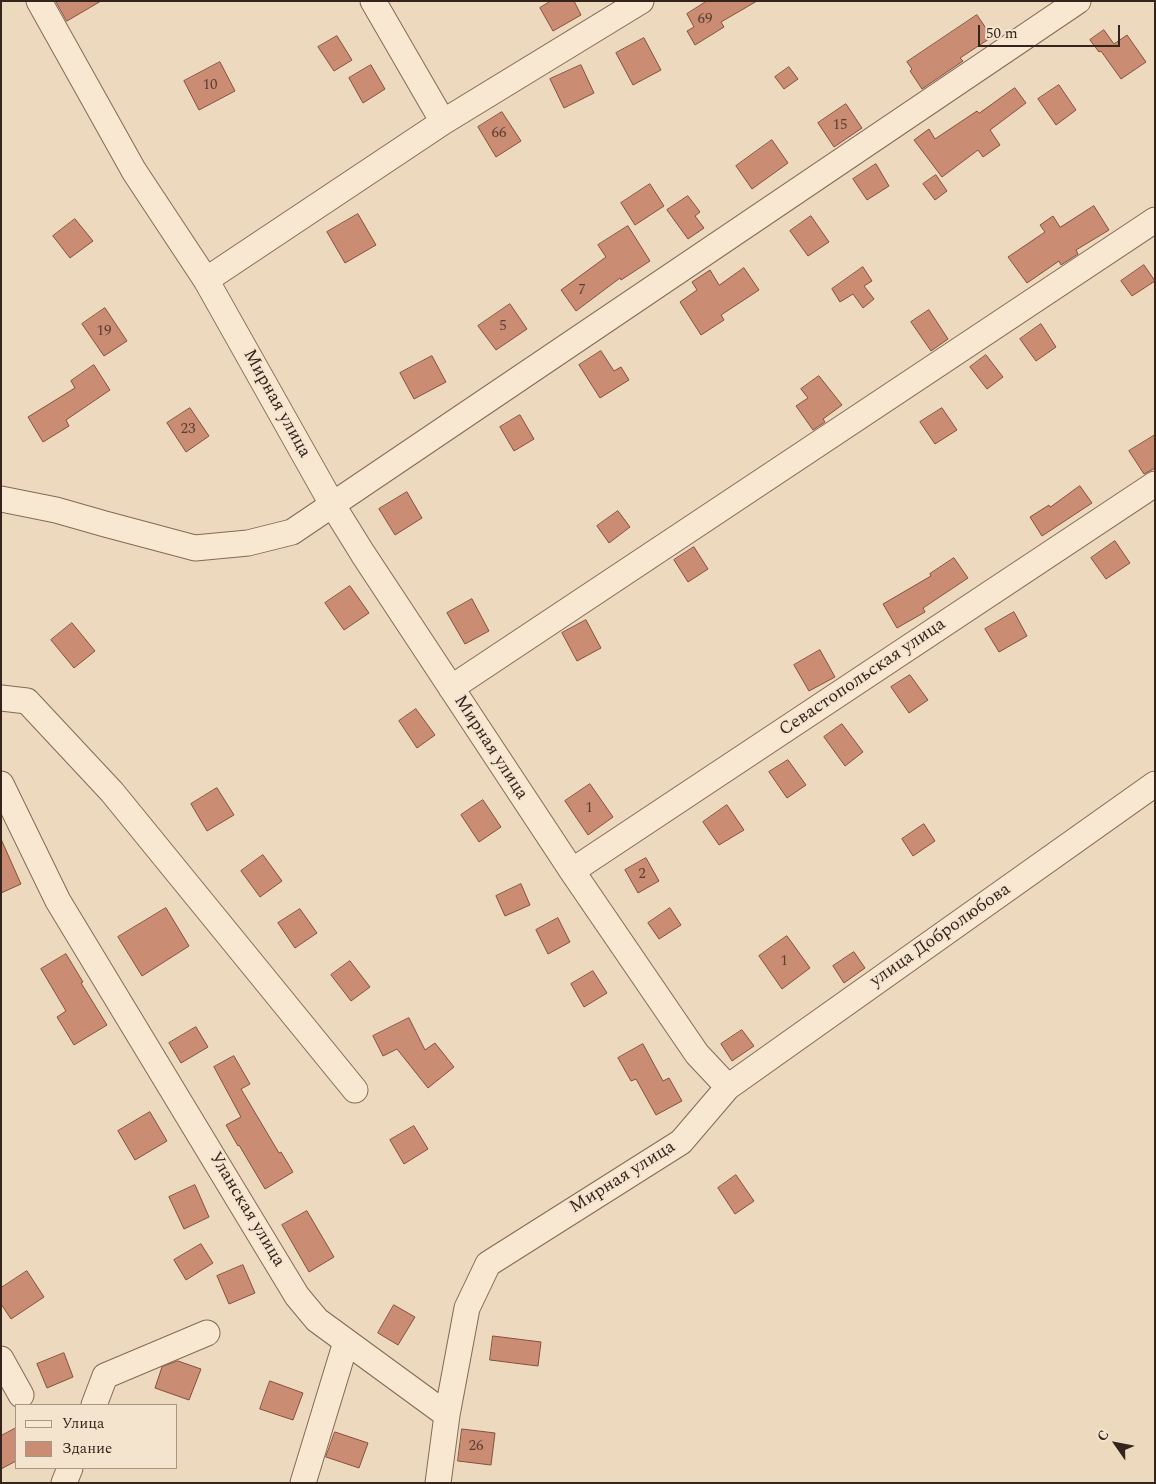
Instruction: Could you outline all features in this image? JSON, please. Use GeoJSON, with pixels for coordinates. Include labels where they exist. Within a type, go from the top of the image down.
{"type":"FeatureCollection","features":[{"type":"Feature","properties":{"kind":"street","name":"Мирная улица"},"geometry":{"type":"LineString","coordinates":[[39,1],[134,171],[206,280],[332,504],[572,871],[698,1054],[728,1087],[681,1142],[488,1264],[467,1308],[448,1415]]}},
{"type":"Feature","properties":{"kind":"street"},"geometry":{"type":"LineString","coordinates":[[373,1],[443,122]]}},
{"type":"Feature","properties":{"kind":"street"},"geometry":{"type":"LineString","coordinates":[[206,280],[443,122],[641,1]]}},
{"type":"Feature","properties":{"kind":"street"},"geometry":{"type":"LineString","coordinates":[[1,499],[56,510],[196,548],[248,543],[292,532],[1078,1]]}},
{"type":"Feature","properties":{"kind":"street"},"geometry":{"type":"LineString","coordinates":[[451,688],[1155,220]]}},
{"type":"Feature","properties":{"kind":"street","name":"Севастопольская улица"},"geometry":{"type":"LineString","coordinates":[[572,871],[1155,484]]}},
{"type":"Feature","properties":{"kind":"street"},"geometry":{"type":"LineString","coordinates":[[1,698],[27,701],[112,792],[355,1090]]}},
{"type":"Feature","properties":{"kind":"street","name":"Уланская улица"},"geometry":{"type":"LineString","coordinates":[[1,784],[58,901],[297,1296],[317,1320],[448,1415]]}},
{"type":"Feature","properties":{"kind":"street","name":"улица Добролюбова"},"geometry":{"type":"LineString","coordinates":[[728,1087],[1155,784]]}},
{"type":"Feature","properties":{"kind":"street"},"geometry":{"type":"LineString","coordinates":[[94,1404],[105,1376],[207,1333]]}},
{"type":"Feature","properties":{"kind":"street"},"geometry":{"type":"LineString","coordinates":[[303,1483],[346,1342]]}},
{"type":"Feature","properties":{"kind":"street"},"geometry":{"type":"LineString","coordinates":[[1,1360],[21,1395]]}},
{"type":"Feature","properties":{"kind":"street"},"geometry":{"type":"LineString","coordinates":[[438,1483],[448,1415]]}},
{"type":"Feature","properties":{"kind":"street"},"geometry":{"type":"LineString","coordinates":[[64,1483],[70,1469]]}},
{"type":"Feature","properties":{"kind":"building"},"geometry":{"type":"Polygon","coordinates":[[[56,1],[101,1],[67,21],[56,1]]]}},
{"type":"Feature","properties":{"kind":"building"},"geometry":{"type":"Polygon","coordinates":[[[551,1],[574,1],[581,15],[553,31],[540,8],[551,1]]]}},
{"type":"Feature","properties":{"kind":"building"},"geometry":{"type":"Polygon","coordinates":[[[707,1],[757,1],[721,22],[724,27],[695,45],[687,31],[694,27],[687,14],[707,1]]]}},
{"type":"Feature","properties":{"kind":"building"},"geometry":{"type":"Polygon","coordinates":[[[977,15],[992,37],[960,58],[963,61],[922,89],[910,71],[912,69],[907,62],[977,15]]]}},
{"type":"Feature","properties":{"kind":"building"},"geometry":{"type":"Polygon","coordinates":[[[1104,30],[1114,44],[1127,35],[1146,62],[1121,79],[1101,51],[1099,52],[1090,40],[1104,30]]]}},
{"type":"Feature","properties":{"kind":"building"},"geometry":{"type":"Polygon","coordinates":[[[337,36],[352,60],[334,71],[318,47],[337,36]]]}},
{"type":"Feature","properties":{"kind":"building"},"geometry":{"type":"Polygon","coordinates":[[[644,38],[661,70],[633,85],[616,53],[644,38]]]}},
{"type":"Feature","properties":{"kind":"building"},"geometry":{"type":"Polygon","coordinates":[[[220,62],[235,91],[199,110],[184,81],[220,62]]]}},
{"type":"Feature","properties":{"kind":"building"},"geometry":{"type":"Polygon","coordinates":[[[371,65],[385,89],[363,103],[349,78],[371,65]]]}},
{"type":"Feature","properties":{"kind":"building"},"geometry":{"type":"Polygon","coordinates":[[[581,65],[594,93],[564,108],[550,79],[581,65]]]}},
{"type":"Feature","properties":{"kind":"building"},"geometry":{"type":"Polygon","coordinates":[[[789,67],[798,79],[784,89],[775,77],[789,67]]]}},
{"type":"Feature","properties":{"kind":"building"},"geometry":{"type":"Polygon","coordinates":[[[1059,85],[1076,110],[1056,125],[1038,99],[1059,85]]]}},
{"type":"Feature","properties":{"kind":"building"},"geometry":{"type":"Polygon","coordinates":[[[1015,88],[1026,103],[990,130],[1000,145],[983,157],[978,150],[942,177],[914,140],[929,129],[935,139],[977,111],[979,113],[1015,88]]]}},
{"type":"Feature","properties":{"kind":"building"},"geometry":{"type":"Polygon","coordinates":[[[846,104],[862,128],[834,147],[818,123],[846,104]]]}},
{"type":"Feature","properties":{"kind":"building"},"geometry":{"type":"Polygon","coordinates":[[[502,112],[521,141],[496,157],[478,127],[502,112]]]}},
{"type":"Feature","properties":{"kind":"building"},"geometry":{"type":"Polygon","coordinates":[[[772,140],[788,163],[752,189],[736,166],[772,140]]]}},
{"type":"Feature","properties":{"kind":"building"},"geometry":{"type":"Polygon","coordinates":[[[876,164],[889,186],[867,200],[853,179],[876,164]]]}},
{"type":"Feature","properties":{"kind":"building"},"geometry":{"type":"Polygon","coordinates":[[[936,175],[947,191],[935,200],[923,184],[936,175]]]}},
{"type":"Feature","properties":{"kind":"building"},"geometry":{"type":"Polygon","coordinates":[[[650,184],[664,206],[635,225],[621,203],[650,184]]]}},
{"type":"Feature","properties":{"kind":"building"},"geometry":{"type":"Polygon","coordinates":[[[688,196],[700,212],[695,216],[704,228],[688,239],[667,210],[688,196]]]}},
{"type":"Feature","properties":{"kind":"building"},"geometry":{"type":"Polygon","coordinates":[[[1094,206],[1109,230],[1076,250],[1078,254],[1061,265],[1059,261],[1027,283],[1008,257],[1045,232],[1040,225],[1053,216],[1060,227],[1094,206]]]}},
{"type":"Feature","properties":{"kind":"building"},"geometry":{"type":"Polygon","coordinates":[[[358,214],[376,245],[345,263],[327,232],[358,214]]]}},
{"type":"Feature","properties":{"kind":"building"},"geometry":{"type":"Polygon","coordinates":[[[811,216],[829,242],[808,256],[790,231],[811,216]]]}},
{"type":"Feature","properties":{"kind":"building"},"geometry":{"type":"Polygon","coordinates":[[[75,219],[93,241],[70,258],[53,236],[75,219]]]}},
{"type":"Feature","properties":{"kind":"building"},"geometry":{"type":"Polygon","coordinates":[[[628,226],[650,261],[621,280],[620,278],[576,311],[561,290],[606,257],[598,245],[628,226]]]}},
{"type":"Feature","properties":{"kind":"building"},"geometry":{"type":"Polygon","coordinates":[[[1144,265],[1155,281],[1132,296],[1121,281],[1144,265]]]}},
{"type":"Feature","properties":{"kind":"building"},"geometry":{"type":"Polygon","coordinates":[[[863,267],[872,281],[864,286],[874,299],[863,308],[853,294],[840,302],[832,289],[863,267]]]}},
{"type":"Feature","properties":{"kind":"building"},"geometry":{"type":"Polygon","coordinates":[[[744,268],[759,290],[721,315],[724,320],[701,335],[680,302],[697,290],[692,282],[710,270],[719,285],[744,268]]]}},
{"type":"Feature","properties":{"kind":"building"},"geometry":{"type":"Polygon","coordinates":[[[510,304],[527,329],[496,350],[478,326],[510,304]]]}},
{"type":"Feature","properties":{"kind":"building"},"geometry":{"type":"Polygon","coordinates":[[[105,308],[127,341],[104,356],[82,324],[105,308]]]}},
{"type":"Feature","properties":{"kind":"building"},"geometry":{"type":"Polygon","coordinates":[[[929,310],[948,339],[931,351],[911,322],[929,310]]]}},
{"type":"Feature","properties":{"kind":"building"},"geometry":{"type":"Polygon","coordinates":[[[1041,324],[1056,347],[1036,361],[1020,339],[1041,324]]]}},
{"type":"Feature","properties":{"kind":"building"},"geometry":{"type":"Polygon","coordinates":[[[601,351],[614,371],[621,367],[629,380],[600,398],[579,365],[601,351]]]}},
{"type":"Feature","properties":{"kind":"building"},"geometry":{"type":"Polygon","coordinates":[[[986,355],[1003,377],[987,389],[970,367],[986,355]]]}},
{"type":"Feature","properties":{"kind":"building"},"geometry":{"type":"Polygon","coordinates":[[[432,356],[446,382],[414,399],[400,373],[432,356]]]}},
{"type":"Feature","properties":{"kind":"building"},"geometry":{"type":"Polygon","coordinates":[[[94,365],[110,390],[66,420],[69,426],[43,442],[28,417],[75,388],[71,381],[94,365]]]}},
{"type":"Feature","properties":{"kind":"building"},"geometry":{"type":"Polygon","coordinates":[[[819,376],[842,405],[823,419],[825,422],[813,430],[796,406],[808,398],[801,389],[819,376]]]}},
{"type":"Feature","properties":{"kind":"building"},"geometry":{"type":"Polygon","coordinates":[[[190,408],[209,436],[186,452],[167,423],[190,408]]]}},
{"type":"Feature","properties":{"kind":"building"},"geometry":{"type":"Polygon","coordinates":[[[942,408],[957,430],[935,444],[920,422],[942,408]]]}},
{"type":"Feature","properties":{"kind":"building"},"geometry":{"type":"Polygon","coordinates":[[[520,415],[534,439],[514,451],[500,427],[520,415]]]}},
{"type":"Feature","properties":{"kind":"building"},"geometry":{"type":"Polygon","coordinates":[[[1155,435],[1155,468],[1144,474],[1129,451],[1155,435]]]}},
{"type":"Feature","properties":{"kind":"building"},"geometry":{"type":"Polygon","coordinates":[[[1080,486],[1092,503],[1042,536],[1030,517],[1049,505],[1050,507],[1080,486]]]}},
{"type":"Feature","properties":{"kind":"building"},"geometry":{"type":"Polygon","coordinates":[[[407,492],[422,518],[395,535],[379,509],[407,492]]]}},
{"type":"Feature","properties":{"kind":"building"},"geometry":{"type":"Polygon","coordinates":[[[618,511],[630,527],[609,543],[597,526],[618,511]]]}},
{"type":"Feature","properties":{"kind":"building"},"geometry":{"type":"Polygon","coordinates":[[[1115,541],[1130,563],[1106,579],[1091,558],[1115,541]]]}},
{"type":"Feature","properties":{"kind":"building"},"geometry":{"type":"Polygon","coordinates":[[[694,547],[708,569],[688,582],[674,560],[694,547]]]}},
{"type":"Feature","properties":{"kind":"building"},"geometry":{"type":"Polygon","coordinates":[[[954,558],[968,578],[923,608],[925,612],[897,628],[883,604],[931,576],[930,574],[954,558]]]}},
{"type":"Feature","properties":{"kind":"building"},"geometry":{"type":"Polygon","coordinates":[[[350,586],[369,613],[344,630],[325,603],[350,586]]]}},
{"type":"Feature","properties":{"kind":"building"},"geometry":{"type":"Polygon","coordinates":[[[472,599],[489,631],[465,644],[447,613],[472,599]]]}},
{"type":"Feature","properties":{"kind":"building"},"geometry":{"type":"Polygon","coordinates":[[[1014,612],[1027,636],[999,652],[985,629],[1014,612]]]}},
{"type":"Feature","properties":{"kind":"building"},"geometry":{"type":"Polygon","coordinates":[[[586,620],[601,648],[577,661],[562,633],[586,620]]]}},
{"type":"Feature","properties":{"kind":"building"},"geometry":{"type":"Polygon","coordinates":[[[72,623],[95,651],[74,668],[51,640],[72,623]]]}},
{"type":"Feature","properties":{"kind":"building"},"geometry":{"type":"Polygon","coordinates":[[[820,650],[835,677],[809,691],[794,665],[820,650]]]}},
{"type":"Feature","properties":{"kind":"building"},"geometry":{"type":"Polygon","coordinates":[[[910,675],[928,700],[909,713],[891,687],[910,675]]]}},
{"type":"Feature","properties":{"kind":"building"},"geometry":{"type":"Polygon","coordinates":[[[416,709],[435,735],[417,748],[399,721],[416,709]]]}},
{"type":"Feature","properties":{"kind":"building"},"geometry":{"type":"Polygon","coordinates":[[[842,724],[863,752],[845,766],[824,737],[842,724]]]}},
{"type":"Feature","properties":{"kind":"building"},"geometry":{"type":"Polygon","coordinates":[[[788,760],[806,785],[787,798],[769,772],[788,760]]]}},
{"type":"Feature","properties":{"kind":"building"},"geometry":{"type":"Polygon","coordinates":[[[590,784],[613,817],[588,835],[565,801],[590,784]]]}},
{"type":"Feature","properties":{"kind":"building"},"geometry":{"type":"Polygon","coordinates":[[[217,788],[234,815],[207,831],[191,804],[217,788]]]}},
{"type":"Feature","properties":{"kind":"building"},"geometry":{"type":"Polygon","coordinates":[[[483,800],[501,827],[479,842],[461,815],[483,800]]]}},
{"type":"Feature","properties":{"kind":"building"},"geometry":{"type":"Polygon","coordinates":[[[727,805],[744,830],[719,845],[703,822],[727,805]]]}},
{"type":"Feature","properties":{"kind":"building"},"geometry":{"type":"Polygon","coordinates":[[[924,824],[935,841],[913,856],[902,839],[924,824]]]}},
{"type":"Feature","properties":{"kind":"building"},"geometry":{"type":"Polygon","coordinates":[[[1,839],[21,884],[1,893],[1,839]]]}},
{"type":"Feature","properties":{"kind":"building"},"geometry":{"type":"Polygon","coordinates":[[[263,855],[282,881],[260,897],[241,871],[263,855]]]}},
{"type":"Feature","properties":{"kind":"building"},"geometry":{"type":"Polygon","coordinates":[[[646,858],[659,881],[638,893],[625,870],[646,858]]]}},
{"type":"Feature","properties":{"kind":"building"},"geometry":{"type":"Polygon","coordinates":[[[521,884],[530,905],[505,916],[496,896],[521,884]]]}},
{"type":"Feature","properties":{"kind":"building"},"geometry":{"type":"Polygon","coordinates":[[[166,908],[189,946],[142,976],[118,937],[166,908]]]}},
{"type":"Feature","properties":{"kind":"building"},"geometry":{"type":"Polygon","coordinates":[[[670,908],[681,925],[659,939],[648,923],[670,908]]]}},
{"type":"Feature","properties":{"kind":"building"},"geometry":{"type":"Polygon","coordinates":[[[300,909],[317,933],[295,948],[278,923],[300,909]]]}},
{"type":"Feature","properties":{"kind":"building"},"geometry":{"type":"Polygon","coordinates":[[[558,918],[570,942],[548,954],[536,930],[558,918]]]}},
{"type":"Feature","properties":{"kind":"building"},"geometry":{"type":"Polygon","coordinates":[[[787,936],[810,968],[782,989],[759,956],[787,936]]]}},
{"type":"Feature","properties":{"kind":"building"},"geometry":{"type":"Polygon","coordinates":[[[854,952],[865,968],[844,983],[833,966],[854,952]]]}},
{"type":"Feature","properties":{"kind":"building"},"geometry":{"type":"Polygon","coordinates":[[[66,954],[83,982],[81,983],[107,1025],[74,1045],[57,1017],[66,1011],[41,969],[66,954]]]}},
{"type":"Feature","properties":{"kind":"building"},"geometry":{"type":"Polygon","coordinates":[[[350,961],[370,987],[351,1001],[331,975],[350,961]]]}},
{"type":"Feature","properties":{"kind":"building"},"geometry":{"type":"Polygon","coordinates":[[[593,971],[607,993],[584,1007],[571,984],[593,971]]]}},
{"type":"Feature","properties":{"kind":"building"},"geometry":{"type":"Polygon","coordinates":[[[409,1018],[425,1050],[435,1043],[454,1067],[428,1088],[397,1049],[383,1056],[373,1036],[409,1018]]]}},
{"type":"Feature","properties":{"kind":"building"},"geometry":{"type":"Polygon","coordinates":[[[196,1027],[208,1047],[181,1063],[169,1043],[196,1027]]]}},
{"type":"Feature","properties":{"kind":"building"},"geometry":{"type":"Polygon","coordinates":[[[742,1030],[754,1046],[732,1061],[721,1044],[742,1030]]]}},
{"type":"Feature","properties":{"kind":"building"},"geometry":{"type":"Polygon","coordinates":[[[643,1044],[663,1081],[669,1078],[682,1101],[656,1115],[636,1079],[631,1081],[618,1058],[643,1044]]]}},
{"type":"Feature","properties":{"kind":"building"},"geometry":{"type":"Polygon","coordinates":[[[234,1056],[250,1084],[241,1089],[279,1153],[281,1152],[293,1172],[265,1189],[226,1125],[241,1117],[214,1067],[234,1056]]]}},
{"type":"Feature","properties":{"kind":"building"},"geometry":{"type":"Polygon","coordinates":[[[150,1112],[167,1141],[135,1160],[118,1131],[150,1112]]]}},
{"type":"Feature","properties":{"kind":"building"},"geometry":{"type":"Polygon","coordinates":[[[414,1126],[428,1149],[404,1164],[390,1140],[414,1126]]]}},
{"type":"Feature","properties":{"kind":"building"},"geometry":{"type":"Polygon","coordinates":[[[736,1175],[754,1201],[735,1214],[718,1188],[736,1175]]]}},
{"type":"Feature","properties":{"kind":"building"},"geometry":{"type":"Polygon","coordinates":[[[195,1185],[209,1217],[184,1229],[169,1197],[195,1185]]]}},
{"type":"Feature","properties":{"kind":"building"},"geometry":{"type":"Polygon","coordinates":[[[307,1211],[334,1257],[309,1272],[282,1225],[307,1211]]]}},
{"type":"Feature","properties":{"kind":"building"},"geometry":{"type":"Polygon","coordinates":[[[201,1244],[213,1263],[186,1280],[174,1260],[201,1244]]]}},
{"type":"Feature","properties":{"kind":"building"},"geometry":{"type":"Polygon","coordinates":[[[243,1265],[255,1293],[229,1304],[217,1276],[243,1265]]]}},
{"type":"Feature","properties":{"kind":"building"},"geometry":{"type":"Polygon","coordinates":[[[27,1271],[44,1297],[11,1319],[1,1304],[1,1288],[27,1271]]]}},
{"type":"Feature","properties":{"kind":"building"},"geometry":{"type":"Polygon","coordinates":[[[394,1305],[415,1317],[398,1345],[378,1333],[394,1305]]]}},
{"type":"Feature","properties":{"kind":"building"},"geometry":{"type":"Polygon","coordinates":[[[493,1336],[541,1342],[538,1366],[490,1360],[493,1336]]]}},
{"type":"Feature","properties":{"kind":"building"},"geometry":{"type":"Polygon","coordinates":[[[64,1353],[73,1377],[47,1388],[37,1364],[64,1353]]]}},
{"type":"Feature","properties":{"kind":"building"},"geometry":{"type":"Polygon","coordinates":[[[178,1361],[201,1369],[189,1400],[155,1388],[162,1367],[178,1361]]]}},
{"type":"Feature","properties":{"kind":"building"},"geometry":{"type":"Polygon","coordinates":[[[270,1381],[303,1393],[293,1420],[260,1409],[270,1381]]]}},
{"type":"Feature","properties":{"kind":"building"},"geometry":{"type":"Polygon","coordinates":[[[15,1429],[15,1462],[1,1469],[1,1436],[15,1429]]]}},
{"type":"Feature","properties":{"kind":"building"},"geometry":{"type":"Polygon","coordinates":[[[462,1429],[495,1433],[491,1465],[458,1461],[462,1429]]]}},
{"type":"Feature","properties":{"kind":"building"},"geometry":{"type":"Polygon","coordinates":[[[335,1432],[368,1443],[359,1468],[326,1457],[335,1432]]]}}]}
